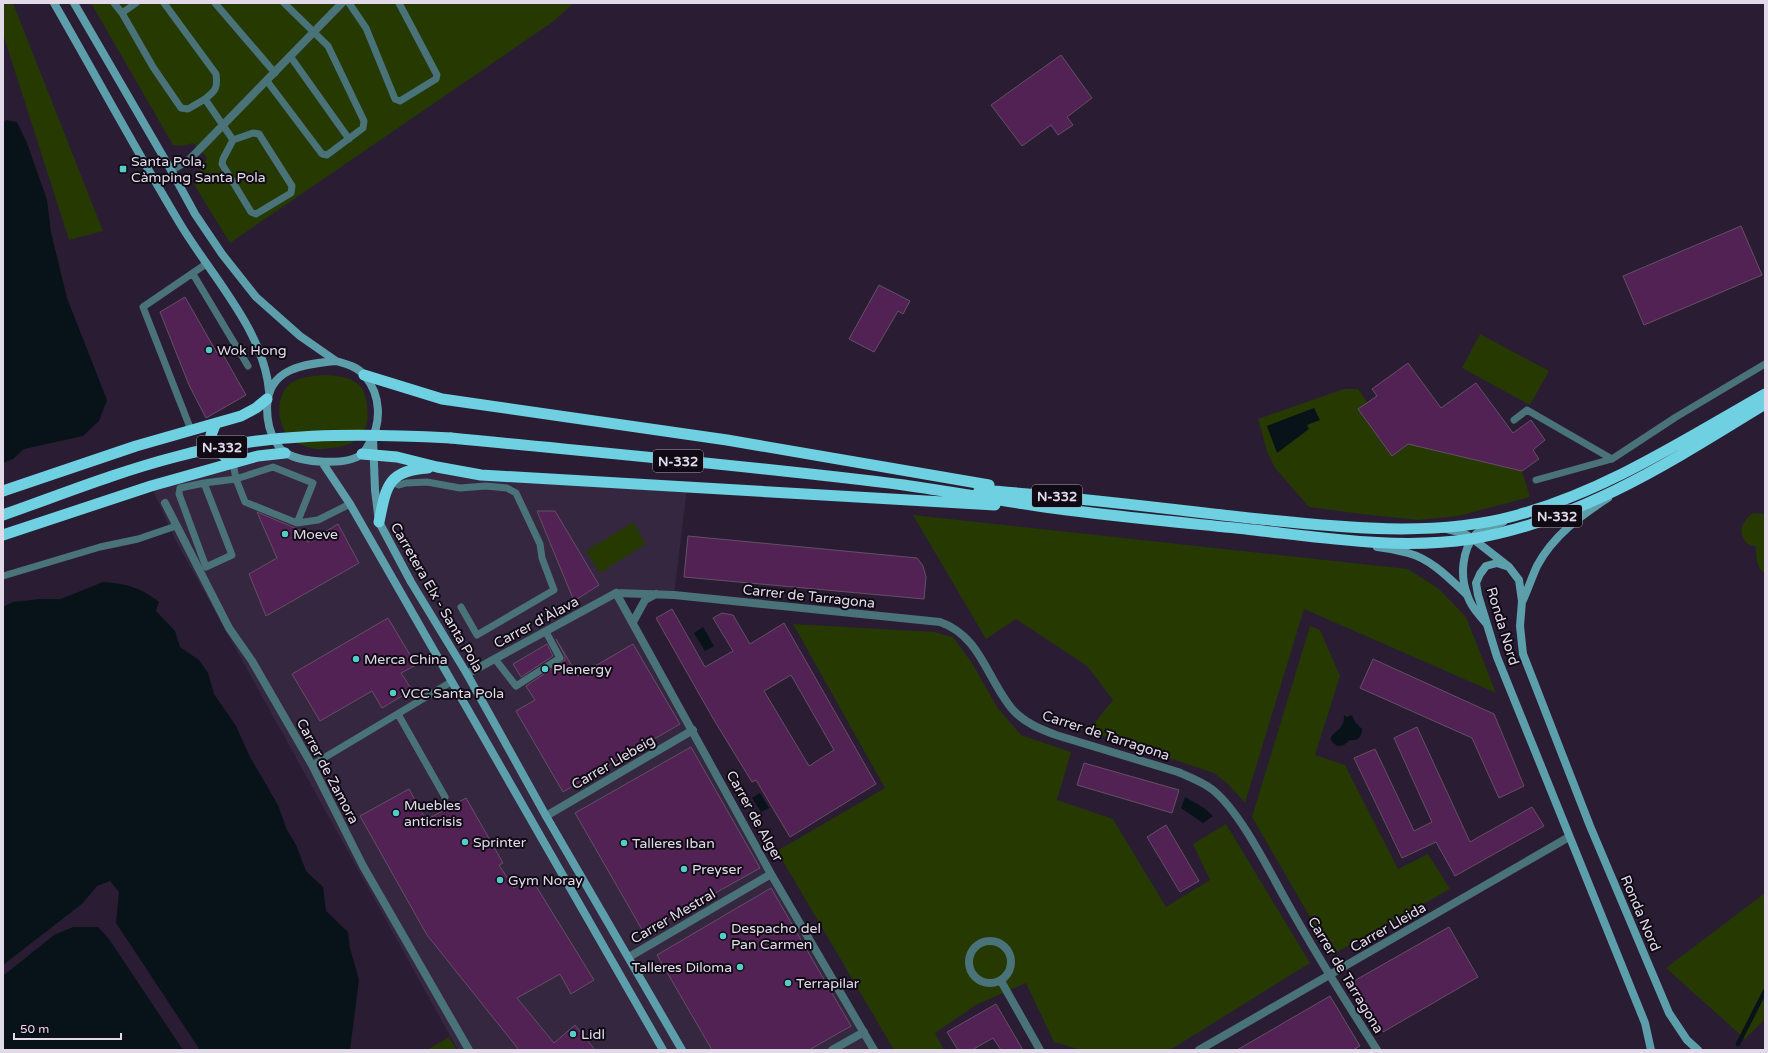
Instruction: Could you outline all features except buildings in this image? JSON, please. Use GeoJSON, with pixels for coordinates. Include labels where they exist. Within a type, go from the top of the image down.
{"type":"FeatureCollection","features":[{"type":"Feature","properties":{"kind":"highway"},"geometry":{"type":"LineString","coordinates":[[364,375],[442,399],[727,440],[1035,494]]}},
{"type":"Feature","properties":{"kind":"highway","name":"N-332"},"geometry":{"type":"LineString","coordinates":[[3,515],[142,466],[176,456],[229,445],[310,435],[353,434],[451,438],[904,485],[1035,494],[1312,525],[1407,529],[1442,527],[1513,517],[1566,499],[1616,477],[1765,394]]}},
{"type":"Feature","properties":{"kind":"highway"},"geometry":{"type":"LineString","coordinates":[[3,492],[136,446],[241,416],[256,408],[268,395]]}},
{"type":"Feature","properties":{"kind":"highway","name":"N-332"},"geometry":{"type":"LineString","coordinates":[[904,485],[1056,508],[1341,540],[1407,543],[1444,542],[1472,538],[1524,527],[1581,507],[1637,480],[1765,404]]}},
{"type":"Feature","properties":{"kind":"highway"},"geometry":{"type":"LineString","coordinates":[[216,423],[211,435],[220,452],[233,463]]}},
{"type":"Feature","properties":{"kind":"highway"},"geometry":{"type":"LineString","coordinates":[[3,535],[151,486],[268,454],[285,453]]}},
{"type":"Feature","properties":{"kind":"highway"},"geometry":{"type":"LineString","coordinates":[[368,454],[397,457],[437,467],[481,475],[904,501],[1056,508]]}},
{"type":"Feature","properties":{"kind":"highway"},"geometry":{"type":"LineString","coordinates":[[379,522],[384,496],[391,482],[400,474],[417,468],[437,467]]}},
{"type":"Feature","properties":{"kind":"main road"},"geometry":{"type":"LineString","coordinates":[[54,3],[179,222],[239,311],[260,354],[268,379],[269,427],[275,441],[285,453],[299,458],[322,462],[341,461],[368,454],[378,414],[377,400],[372,387],[364,375],[353,366],[336,361],[300,336],[256,297],[222,254],[195,214],[74,3]]}},
{"type":"Feature","properties":{"kind":"main road"},"geometry":{"type":"LineString","coordinates":[[268,395],[280,376],[296,367],[336,361]]}},
{"type":"Feature","properties":{"kind":"main road","name":"Carretera Elx - Santa Pola"},"geometry":{"type":"LineString","coordinates":[[368,454],[379,522],[411,582],[467,674],[546,816],[682,1050]]}},
{"type":"Feature","properties":{"kind":"main road","name":"Carretera Elx - Santa Pola"},"geometry":{"type":"LineString","coordinates":[[322,462],[350,504],[451,682],[616,965],[663,1050]]}},
{"type":"Feature","properties":{"kind":"main road"},"geometry":{"type":"LineString","coordinates":[[1522,601],[1538,565],[1559,535],[1583,514],[1637,480]]}},
{"type":"Feature","properties":{"kind":"main road"},"geometry":{"type":"LineString","coordinates":[[1466,594],[1463,572],[1465,552],[1472,538],[1476,533],[1513,517]]}},
{"type":"Feature","properties":{"kind":"main road"},"geometry":{"type":"LineString","coordinates":[[1442,527],[1472,538],[1508,567]]}},
{"type":"Feature","properties":{"kind":"main road"},"geometry":{"type":"LineString","coordinates":[[1341,540],[1409,553],[1430,563],[1447,576],[1466,594],[1475,611],[1488,625]]}},
{"type":"Feature","properties":{"kind":"main road","name":"Ronda Nord"},"geometry":{"type":"LineString","coordinates":[[1651,1050],[1645,1023],[1497,657],[1478,596],[1476,583],[1486,566],[1497,564],[1508,567],[1519,580],[1522,601],[1520,626],[1523,654],[1590,826],[1669,1013],[1687,1040],[1698,1050]]}},
{"type":"Feature","properties":{"kind":"street"},"geometry":{"type":"LineString","coordinates":[[171,170],[189,160],[223,127],[342,3]]}},
{"type":"Feature","properties":{"kind":"street","name":"Carrer de Zamora"},"geometry":{"type":"LineString","coordinates":[[165,503],[229,628],[252,661],[312,765],[363,866],[470,1050]]}},
{"type":"Feature","properties":{"kind":"street","name":"Carrer d'Àlava"},"geometry":{"type":"LineString","coordinates":[[467,674],[616,593]]}},
{"type":"Feature","properties":{"kind":"street","name":"Carrer de Tarragona"},"geometry":{"type":"LineString","coordinates":[[616,593],[656,594],[940,622],[953,626],[964,634],[974,647],[996,684],[1014,710],[1038,728],[1088,746],[1178,772],[1213,790],[1227,804],[1247,833],[1330,975],[1377,1050]]}},
{"type":"Feature","properties":{"kind":"street","name":"Carrer de Alger"},"geometry":{"type":"LineString","coordinates":[[616,593],[693,730],[771,874],[874,1050]]}},
{"type":"Feature","properties":{"kind":"street"},"geometry":{"type":"LineString","coordinates":[[632,622],[646,600],[656,594]]}},
{"type":"Feature","properties":{"kind":"street","name":"Carrer Llebeig"},"geometry":{"type":"LineString","coordinates":[[546,816],[693,730]]}},
{"type":"Feature","properties":{"kind":"street","name":"Carrer Lleida"},"geometry":{"type":"LineString","coordinates":[[1199,1050],[1569,837]]}},
{"type":"Feature","properties":{"kind":"street","name":"Carrer Mestral"},"geometry":{"type":"LineString","coordinates":[[629,957],[771,874]]}},
{"type":"Feature","properties":{"kind":"street"},"geometry":{"type":"LineString","coordinates":[[994,941],[1007,949],[1012,962],[1010,970],[1001,980],[995,983],[981,982],[972,972],[969,959],[975,947],[980,943],[994,941]]}},
{"type":"Feature","properties":{"kind":"street"},"geometry":{"type":"LineString","coordinates":[[1001,980],[1040,1050]]}},
{"type":"Feature","properties":{"kind":"street"},"geometry":{"type":"LineString","coordinates":[[832,1050],[864,1032]]}},
{"type":"Feature","properties":{"kind":"lane"},"geometry":{"type":"LineString","coordinates":[[114,3],[122,13],[152,67],[181,108],[188,109],[205,99],[215,90],[218,83],[216,74],[164,3]]}},
{"type":"Feature","properties":{"kind":"lane"},"geometry":{"type":"LineString","coordinates":[[122,13],[136,3]]}},
{"type":"Feature","properties":{"kind":"lane"},"geometry":{"type":"LineString","coordinates":[[215,3],[275,72]]}},
{"type":"Feature","properties":{"kind":"lane"},"geometry":{"type":"LineString","coordinates":[[267,81],[322,154],[327,155],[363,128],[364,121],[328,46],[284,3]]}},
{"type":"Feature","properties":{"kind":"lane"},"geometry":{"type":"LineString","coordinates":[[349,3],[366,28],[395,99],[400,101],[436,79],[437,74],[399,3]]}},
{"type":"Feature","properties":{"kind":"lane"},"geometry":{"type":"LineString","coordinates":[[290,56],[349,139]]}},
{"type":"Feature","properties":{"kind":"lane"},"geometry":{"type":"LineString","coordinates":[[205,99],[233,140]]}},
{"type":"Feature","properties":{"kind":"lane"},"geometry":{"type":"LineString","coordinates":[[253,133],[259,134],[292,186],[291,193],[256,214],[251,212],[222,164],[233,140],[253,133]]}},
{"type":"Feature","properties":{"kind":"lane"},"geometry":{"type":"LineString","coordinates":[[191,430],[143,307],[206,264]]}},
{"type":"Feature","properties":{"kind":"lane"},"geometry":{"type":"LineString","coordinates":[[192,274],[248,366]]}},
{"type":"Feature","properties":{"kind":"lane"},"geometry":{"type":"LineString","coordinates":[[1536,480],[1612,459],[1676,417],[1765,364]]}},
{"type":"Feature","properties":{"kind":"lane"},"geometry":{"type":"LineString","coordinates":[[1514,420],[1527,410],[1612,459]]}},
{"type":"Feature","properties":{"kind":"lane"},"geometry":{"type":"LineString","coordinates":[[233,463],[236,479],[245,502],[297,523],[318,520],[350,504]]}},
{"type":"Feature","properties":{"kind":"lane"},"geometry":{"type":"LineString","coordinates":[[180,488],[236,479],[273,467],[313,483],[297,523]]}},
{"type":"Feature","properties":{"kind":"lane"},"geometry":{"type":"LineString","coordinates":[[188,476],[180,488],[179,494],[206,567],[232,555],[204,483]]}},
{"type":"Feature","properties":{"kind":"lane"},"geometry":{"type":"LineString","coordinates":[[391,482],[399,485],[406,483],[427,482],[460,488],[486,486],[507,488],[516,493],[540,544],[542,558],[554,590],[477,635],[461,607]]}},
{"type":"Feature","properties":{"kind":"lane"},"geometry":{"type":"LineString","coordinates":[[3,576],[100,547],[138,539],[176,526]]}},
{"type":"Feature","properties":{"kind":"lane"},"geometry":{"type":"LineString","coordinates":[[495,659],[516,686],[560,658],[546,632]]}},
{"type":"Feature","properties":{"kind":"lane"},"geometry":{"type":"LineString","coordinates":[[312,765],[451,682]]}},
{"type":"Feature","properties":{"kind":"lane"},"geometry":{"type":"LineString","coordinates":[[398,714],[445,797]]}},
{"type":"Feature","properties":{"kind":"shaded area"},"geometry":{"type":"Polygon","coordinates":[[[6,120],[17,122],[27,143],[47,200],[51,232],[67,298],[107,400],[99,421],[83,436],[24,449],[13,459],[3,463],[3,123],[6,120]]]}},
{"type":"Feature","properties":{"kind":"shaded area"},"geometry":{"type":"Polygon","coordinates":[[[1314,408],[1320,420],[1307,425],[1309,429],[1277,453],[1267,426],[1314,408]]]}},
{"type":"Feature","properties":{"kind":"shaded area"},"geometry":{"type":"Polygon","coordinates":[[[268,454],[322,462],[362,454],[437,467],[687,487],[674,595],[617,593],[874,1050],[458,1050],[175,539],[151,486],[268,454]]]}},
{"type":"Feature","properties":{"kind":"shaded area"},"geometry":{"type":"Polygon","coordinates":[[[103,582],[133,587],[146,593],[159,602],[156,611],[175,631],[180,647],[199,660],[208,673],[214,694],[236,726],[250,757],[278,805],[287,830],[296,845],[306,871],[323,887],[326,911],[348,932],[350,948],[359,980],[350,1050],[200,1050],[116,923],[119,892],[110,881],[97,886],[83,903],[3,965],[3,607],[13,602],[40,599],[61,599],[103,582]]]}},
{"type":"Feature","properties":{"kind":"shaded area"},"geometry":{"type":"Polygon","coordinates":[[[703,627],[714,646],[705,651],[694,633],[703,627]]]}},
{"type":"Feature","properties":{"kind":"shaded area"},"geometry":{"type":"Polygon","coordinates":[[[1344,715],[1347,717],[1352,715],[1355,722],[1362,729],[1362,732],[1357,739],[1350,740],[1344,745],[1338,746],[1333,743],[1331,738],[1342,725],[1344,715]]]}},
{"type":"Feature","properties":{"kind":"shaded area"},"geometry":{"type":"Polygon","coordinates":[[[760,793],[769,808],[761,812],[752,798],[760,793]]]}},
{"type":"Feature","properties":{"kind":"shaded area"},"geometry":{"type":"Polygon","coordinates":[[[1185,797],[1204,808],[1213,816],[1203,823],[1181,808],[1185,797]]]}},
{"type":"Feature","properties":{"kind":"shaded area"},"geometry":{"type":"Polygon","coordinates":[[[73,927],[98,927],[109,939],[183,1050],[3,1050],[3,976],[54,935],[73,927]]]}},
{"type":"Feature","properties":{"kind":"green space"},"geometry":{"type":"Polygon","coordinates":[[[3,3],[13,3],[103,231],[69,240],[3,34],[3,3]]]}},
{"type":"Feature","properties":{"kind":"green space"},"geometry":{"type":"Polygon","coordinates":[[[91,3],[574,3],[554,21],[230,243],[195,186],[194,181],[207,158],[193,143],[182,146],[173,145],[91,3]]]}},
{"type":"Feature","properties":{"kind":"green space"},"geometry":{"type":"Polygon","coordinates":[[[1480,334],[1549,371],[1530,405],[1462,368],[1480,334]]]}},
{"type":"Feature","properties":{"kind":"green space"},"geometry":{"type":"Polygon","coordinates":[[[326,375],[346,378],[354,381],[362,388],[367,402],[367,423],[360,436],[355,441],[348,444],[340,447],[323,449],[306,447],[293,440],[284,430],[280,416],[280,401],[286,388],[291,383],[299,379],[326,375]]]}},
{"type":"Feature","properties":{"kind":"green space"},"geometry":{"type":"Polygon","coordinates":[[[1344,389],[1358,389],[1368,403],[1392,456],[1408,444],[1522,471],[1530,497],[1458,516],[1418,520],[1309,507],[1275,468],[1268,454],[1258,419],[1344,389]]]}},
{"type":"Feature","properties":{"kind":"green space"},"geometry":{"type":"Polygon","coordinates":[[[1753,513],[1765,514],[1765,574],[1758,565],[1756,558],[1756,546],[1747,543],[1742,533],[1744,522],[1753,513]]]}},
{"type":"Feature","properties":{"kind":"green space"},"geometry":{"type":"Polygon","coordinates":[[[913,515],[1408,569],[1439,589],[1466,617],[1496,693],[1304,609],[1245,803],[1229,785],[1214,773],[1088,731],[1113,700],[1087,666],[1016,619],[986,639],[913,515]]]}},
{"type":"Feature","properties":{"kind":"green space"},"geometry":{"type":"Polygon","coordinates":[[[633,522],[646,544],[600,573],[586,551],[633,522]]]}},
{"type":"Feature","properties":{"kind":"green space"},"geometry":{"type":"Polygon","coordinates":[[[793,624],[934,632],[953,637],[972,663],[997,707],[1021,735],[1071,752],[1057,800],[1113,819],[1166,907],[1210,880],[1193,844],[1226,824],[1310,963],[1170,1050],[1081,1050],[1054,1042],[1026,983],[976,1005],[935,1033],[944,1050],[894,1050],[777,851],[885,788],[793,624]]]}},
{"type":"Feature","properties":{"kind":"green space"},"geometry":{"type":"Polygon","coordinates":[[[1310,626],[1320,630],[1340,676],[1315,755],[1345,765],[1398,869],[1428,854],[1450,889],[1332,955],[1252,817],[1310,626]]]}},
{"type":"Feature","properties":{"kind":"green space"},"geometry":{"type":"Polygon","coordinates":[[[1765,893],[1765,1019],[1745,1039],[1666,968],[1765,893]]]}},
{"type":"Feature","properties":{"kind":"green space"},"geometry":{"type":"Polygon","coordinates":[[[449,1037],[457,1050],[427,1050],[449,1037]]]}},
{"type":"Feature","properties":{"kind":"waterway"},"geometry":{"type":"LineString","coordinates":[[1738,1044],[1765,991]]}},
{"type":"Feature","properties":{"kind":"place","name":"Santa Pola, Càmping Santa Pola"},"geometry":{"type":"Point","coordinates":[123,169]}},
{"type":"Feature","properties":{"kind":"place","name":"Wok Hong"},"geometry":{"type":"Point","coordinates":[209,350]}},
{"type":"Feature","properties":{"kind":"place","name":"Moeve"},"geometry":{"type":"Point","coordinates":[285,534]}},
{"type":"Feature","properties":{"kind":"place","name":"Merca China"},"geometry":{"type":"Point","coordinates":[356,659]}},
{"type":"Feature","properties":{"kind":"place","name":"Plenergy"},"geometry":{"type":"Point","coordinates":[545,669]}},
{"type":"Feature","properties":{"kind":"place","name":"VCC Santa Pola"},"geometry":{"type":"Point","coordinates":[393,693]}},
{"type":"Feature","properties":{"kind":"place","name":"Muebles anticrisis"},"geometry":{"type":"Point","coordinates":[396,813]}},
{"type":"Feature","properties":{"kind":"place","name":"Sprinter"},"geometry":{"type":"Point","coordinates":[465,842]}},
{"type":"Feature","properties":{"kind":"place","name":"Talleres Iban"},"geometry":{"type":"Point","coordinates":[624,843]}},
{"type":"Feature","properties":{"kind":"place","name":"Preyser"},"geometry":{"type":"Point","coordinates":[684,869]}},
{"type":"Feature","properties":{"kind":"place","name":"Gym Noray"},"geometry":{"type":"Point","coordinates":[500,880]}},
{"type":"Feature","properties":{"kind":"place","name":"Despacho del Pan Carmen"},"geometry":{"type":"Point","coordinates":[723,936]}},
{"type":"Feature","properties":{"kind":"place","name":"Talleres Diloma"},"geometry":{"type":"Point","coordinates":[740,967]}},
{"type":"Feature","properties":{"kind":"place","name":"Terrapilar"},"geometry":{"type":"Point","coordinates":[788,983]}},
{"type":"Feature","properties":{"kind":"place","name":"Lidl"},"geometry":{"type":"Point","coordinates":[573,1034]}}]}
